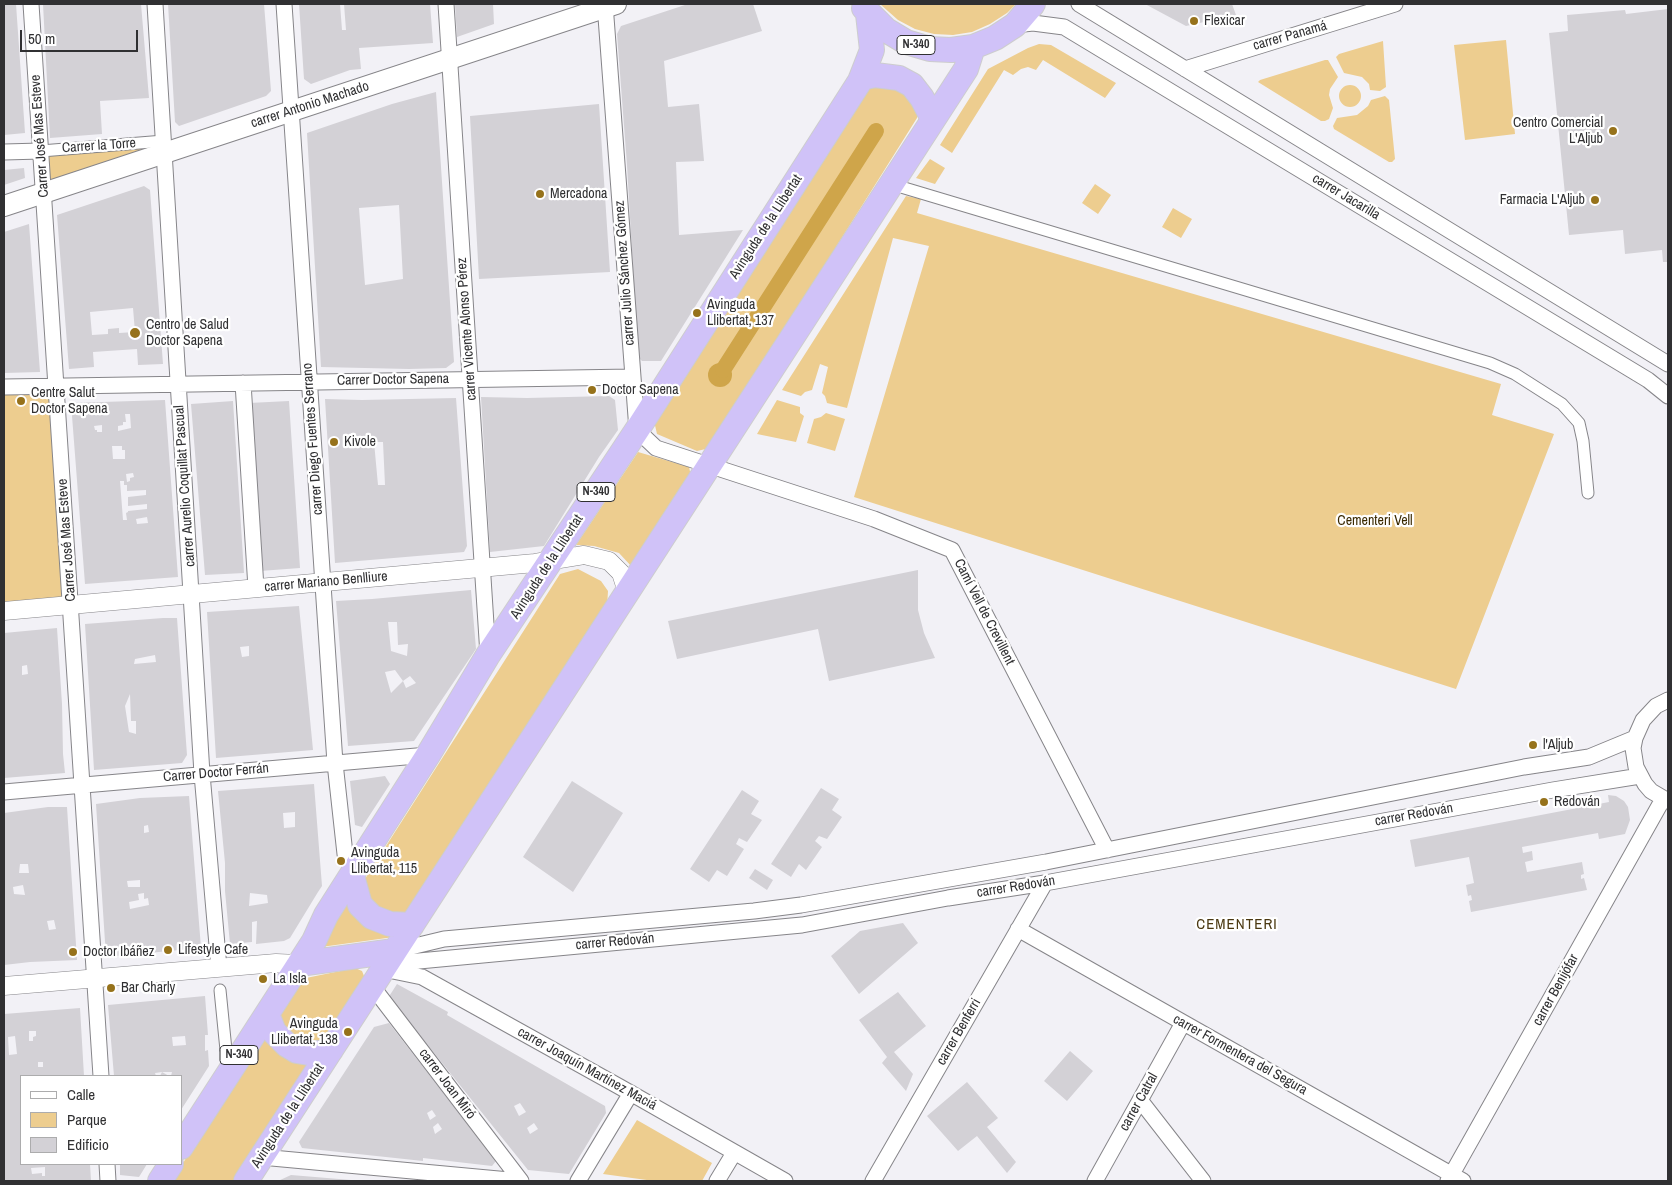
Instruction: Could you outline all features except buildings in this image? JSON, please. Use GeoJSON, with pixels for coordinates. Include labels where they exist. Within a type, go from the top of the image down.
{"type":"FeatureCollection","features":[{"type":"Feature","properties":{"kind":"highway","name":"N-340"},"geometry":{"type":"LineString","coordinates":[[864,9],[886,30],[906,42],[930,49],[951,50],[973,47],[995,38],[1015,25],[1033,4]]}},
{"type":"Feature","properties":{"kind":"highway","name":"Avinguda de la Llibertat"},"geometry":{"type":"LineString","coordinates":[[182,1145],[314,941],[326,915],[488,655],[636,430],[862,78],[872,50],[864,9]]}},
{"type":"Feature","properties":{"kind":"highway","name":"Avinguda de la Llibertat"},"geometry":{"type":"LineString","coordinates":[[246,1181],[966,69],[973,47]]}},
{"type":"Feature","properties":{"kind":"highway"},"geometry":{"type":"LineString","coordinates":[[862,78],[875,75],[899,78],[912,85],[922,98],[933,119]]}},
{"type":"Feature","properties":{"kind":"highway"},"geometry":{"type":"LineString","coordinates":[[353,874],[360,905],[372,917],[390,924],[412,925]]}},
{"type":"Feature","properties":{"kind":"highway"},"geometry":{"type":"LineString","coordinates":[[299,964],[384,967]]}},
{"type":"Feature","properties":{"kind":"highway","name":"Avinguda de la Llibertat"},"geometry":{"type":"LineString","coordinates":[[267,1014],[274,1032],[287,1045],[308,1053],[320,1053],[331,1050]]}},
{"type":"Feature","properties":{"kind":"highway"},"geometry":{"type":"LineString","coordinates":[[160,1181],[170,1165]]}},
{"type":"Feature","properties":{"kind":"main road","name":"carrer Antonio Machado"},"geometry":{"type":"LineString","coordinates":[[4,206],[121,167],[164,147],[291,111],[608,5]]}},
{"type":"Feature","properties":{"kind":"street","name":"Carrer José Mas Esteve"},"geometry":{"type":"LineString","coordinates":[[31,4],[101,1075]]}},
{"type":"Feature","properties":{"kind":"street","name":"carrer Aurelio Coquillat Pascual"},"geometry":{"type":"LineString","coordinates":[[155,4],[202,774],[219,968]]}},
{"type":"Feature","properties":{"kind":"street","name":"carrer Diego Fuentes Serrano"},"geometry":{"type":"LineString","coordinates":[[284,4],[336,763],[345,854],[353,874]]}},
{"type":"Feature","properties":{"kind":"street","name":"carrer Vicente Alonso Pérez"},"geometry":{"type":"LineString","coordinates":[[446,4],[488,655]]}},
{"type":"Feature","properties":{"kind":"street","name":"carrer Jacarilla"},"geometry":{"type":"LineString","coordinates":[[1080,4],[1668,364]]}},
{"type":"Feature","properties":{"kind":"street","name":"carrer Panamá"},"geometry":{"type":"LineString","coordinates":[[1185,69],[1395,4]]}},
{"type":"Feature","properties":{"kind":"street","name":"carrer Julio Sánchez Gómez"},"geometry":{"type":"LineString","coordinates":[[608,5],[636,430]]}},
{"type":"Feature","properties":{"kind":"street","name":"carrer Jacarilla"},"geometry":{"type":"LineString","coordinates":[[1015,25],[1033,23],[1064,27],[1648,380],[1668,396]]}},
{"type":"Feature","properties":{"kind":"street"},"geometry":{"type":"LineString","coordinates":[[1173,93],[1185,69]]}},
{"type":"Feature","properties":{"kind":"street","name":"Carrer la Torre"},"geometry":{"type":"LineString","coordinates":[[4,152],[164,147]]}},
{"type":"Feature","properties":{"kind":"street"},"geometry":{"type":"LineString","coordinates":[[891,184],[1490,363],[1515,374],[1562,404],[1579,423],[1583,441],[1588,493]]}},
{"type":"Feature","properties":{"kind":"street","name":"Carrer Doctor Sapena"},"geometry":{"type":"LineString","coordinates":[[4,387],[632,376]]}},
{"type":"Feature","properties":{"kind":"street"},"geometry":{"type":"LineString","coordinates":[[243,383],[256,588]]}},
{"type":"Feature","properties":{"kind":"street"},"geometry":{"type":"LineString","coordinates":[[636,430],[656,448],[709,466]]}},
{"type":"Feature","properties":{"kind":"street","name":"Camí Vell de Crevillent"},"geometry":{"type":"LineString","coordinates":[[709,466],[874,519],[952,550],[1106,850]]}},
{"type":"Feature","properties":{"kind":"street","name":"carrer Mariano Benlliure"},"geometry":{"type":"LineString","coordinates":[[4,611],[483,568],[551,561],[584,555],[609,561],[622,573],[627,592]]}},
{"type":"Feature","properties":{"kind":"street"},"geometry":{"type":"LineString","coordinates":[[1666,800],[1652,791],[1640,776],[1634,757],[1634,738],[1643,720],[1656,706],[1667,699]]}},
{"type":"Feature","properties":{"kind":"street","name":"carrer Redován"},"geometry":{"type":"LineString","coordinates":[[384,967],[444,939],[754,912],[801,906],[1106,850],[1524,767],[1589,757],[1634,738]]}},
{"type":"Feature","properties":{"kind":"street","name":"Carrer Doctor Ferrán"},"geometry":{"type":"LineString","coordinates":[[4,792],[428,754]]}},
{"type":"Feature","properties":{"kind":"street","name":"carrer Redován"},"geometry":{"type":"LineString","coordinates":[[384,967],[802,925],[1640,776]]}},
{"type":"Feature","properties":{"kind":"street","name":"carrer Benijófar"},"geometry":{"type":"LineString","coordinates":[[1454,1179],[1666,800]]}},
{"type":"Feature","properties":{"kind":"street","name":"carrer Benferri"},"geometry":{"type":"LineString","coordinates":[[873,1181],[1045,883]]}},
{"type":"Feature","properties":{"kind":"street","name":"carrer Formentera del Segura"},"geometry":{"type":"LineString","coordinates":[[1018,929],[1454,1179]]}},
{"type":"Feature","properties":{"kind":"street"},"geometry":{"type":"LineString","coordinates":[[4,986],[276,963],[299,964]]}},
{"type":"Feature","properties":{"kind":"street","name":"carrer Joaquín Martínez Maciá"},"geometry":{"type":"LineString","coordinates":[[384,967],[422,977],[785,1181]]}},
{"type":"Feature","properties":{"kind":"street","name":"carrer Joan Miró"},"geometry":{"type":"LineString","coordinates":[[384,967],[521,1181]]}},
{"type":"Feature","properties":{"kind":"street"},"geometry":{"type":"LineString","coordinates":[[220,990],[226,1050],[237,1058]]}},
{"type":"Feature","properties":{"kind":"street","name":"carrer Catral"},"geometry":{"type":"LineString","coordinates":[[1095,1181],[1183,1023]]}},
{"type":"Feature","properties":{"kind":"street"},"geometry":{"type":"LineString","coordinates":[[578,1181],[631,1093]]}},
{"type":"Feature","properties":{"kind":"street"},"geometry":{"type":"LineString","coordinates":[[1140,1100],[1203,1181]]}},
{"type":"Feature","properties":{"kind":"street"},"geometry":{"type":"LineString","coordinates":[[716,1181],[734,1153]]}},
{"type":"Feature","properties":{"kind":"street"},"geometry":{"type":"LineString","coordinates":[[261,1157],[521,1181]]}},
{"type":"Feature","properties":{"kind":"street"},"geometry":{"type":"LineString","coordinates":[[107,1165],[108,1181]]}},
{"type":"Feature","properties":{"kind":"green space"},"geometry":{"type":"Polygon","coordinates":[[[880,4],[1016,4],[1007,13],[990,24],[972,32],[953,35],[934,34],[915,29],[898,20],[880,4]]]}},
{"type":"Feature","properties":{"kind":"green space"},"geometry":{"type":"Polygon","coordinates":[[[1506,40],[1515,134],[1465,140],[1454,45],[1506,40]]]}},
{"type":"Feature","properties":{"kind":"green space"},"geometry":{"type":"Polygon","coordinates":[[[1383,41],[1386,87],[1380,91],[1370,90],[1369,84],[1362,77],[1344,73],[1336,57],[1339,54],[1383,41]]]}},
{"type":"Feature","properties":{"kind":"green space"},"geometry":{"type":"Polygon","coordinates":[[[1039,44],[1051,45],[1116,83],[1105,98],[1043,60],[1036,70],[1028,67],[1021,69],[1013,75],[1004,70],[952,153],[940,145],[988,69],[1039,44]]]}},
{"type":"Feature","properties":{"kind":"green space"},"geometry":{"type":"Polygon","coordinates":[[[1328,60],[1338,77],[1330,89],[1329,95],[1333,108],[1329,119],[1325,121],[1321,121],[1258,82],[1260,80],[1328,60]]]}},
{"type":"Feature","properties":{"kind":"green space"},"geometry":{"type":"Polygon","coordinates":[[[881,78],[917,101],[917,118],[710,448],[697,451],[657,434],[654,421],[871,85],[881,78]]]}},
{"type":"Feature","properties":{"kind":"green space"},"geometry":{"type":"Polygon","coordinates":[[[1350,85],[1358,88],[1361,96],[1358,104],[1350,107],[1342,104],[1339,96],[1342,88],[1350,85]]]}},
{"type":"Feature","properties":{"kind":"green space"},"geometry":{"type":"Polygon","coordinates":[[[1385,96],[1389,100],[1395,159],[1392,162],[1334,129],[1333,126],[1337,118],[1357,115],[1368,106],[1371,100],[1385,96]]]}},
{"type":"Feature","properties":{"kind":"green space"},"geometry":{"type":"Polygon","coordinates":[[[157,147],[47,189],[44,154],[157,147]]]}},
{"type":"Feature","properties":{"kind":"green space"},"geometry":{"type":"Polygon","coordinates":[[[930,159],[945,168],[935,184],[916,178],[930,159]]]}},
{"type":"Feature","properties":{"kind":"green space"},"geometry":{"type":"Polygon","coordinates":[[[1095,184],[1111,195],[1098,214],[1082,203],[1095,184]]]}},
{"type":"Feature","properties":{"kind":"green space","name":"Cementeri Vell"},"geometry":{"type":"Polygon","coordinates":[[[906,196],[921,199],[917,213],[1501,384],[1492,415],[1554,434],[1456,689],[854,497],[929,246],[893,238],[847,408],[827,403],[822,393],[828,367],[820,364],[812,390],[805,392],[801,396],[782,390],[906,196]]]}},
{"type":"Feature","properties":{"kind":"green space"},"geometry":{"type":"Polygon","coordinates":[[[1173,208],[1192,219],[1181,238],[1162,227],[1173,208]]]}},
{"type":"Feature","properties":{"kind":"green space"},"geometry":{"type":"Polygon","coordinates":[[[57,386],[71,605],[4,611],[4,387],[57,386]]]}},
{"type":"Feature","properties":{"kind":"green space"},"geometry":{"type":"Polygon","coordinates":[[[777,400],[800,407],[800,413],[804,416],[796,442],[757,434],[777,400]]]}},
{"type":"Feature","properties":{"kind":"green space"},"geometry":{"type":"Polygon","coordinates":[[[826,413],[845,419],[835,451],[807,443],[814,419],[826,413]]]}},
{"type":"Feature","properties":{"kind":"green space"},"geometry":{"type":"Polygon","coordinates":[[[638,452],[689,467],[691,476],[632,567],[619,553],[594,546],[576,545],[638,452]]]}},
{"type":"Feature","properties":{"kind":"green space"},"geometry":{"type":"Polygon","coordinates":[[[578,569],[601,581],[608,591],[607,607],[414,908],[400,917],[370,909],[363,882],[560,574],[578,569]]]}},
{"type":"Feature","properties":{"kind":"green space"},"geometry":{"type":"Polygon","coordinates":[[[351,896],[394,937],[321,947],[351,896]]]}},
{"type":"Feature","properties":{"kind":"green space"},"geometry":{"type":"Polygon","coordinates":[[[355,968],[362,971],[364,986],[327,1043],[299,1045],[275,1014],[301,979],[355,968]]]}},
{"type":"Feature","properties":{"kind":"green space"},"geometry":{"type":"Polygon","coordinates":[[[266,1028],[315,1060],[238,1181],[172,1181],[266,1028]]]}},
{"type":"Feature","properties":{"kind":"green space"},"geometry":{"type":"Polygon","coordinates":[[[637,1120],[712,1163],[702,1181],[654,1181],[603,1174],[637,1120]]]}},
{"type":"Feature","properties":{"kind":"shaded area"},"geometry":{"type":"Polygon","coordinates":[[[720,363],[728,367],[732,375],[728,383],[720,387],[712,383],[708,375],[712,367],[720,363]]]}},
{"type":"Feature","properties":{"kind":"waterway"},"geometry":{"type":"LineString","coordinates":[[723,370],[876,131]]}},
{"type":"Feature","properties":{"kind":"place","name":"Flexicar"},"geometry":{"type":"Point","coordinates":[1194,21]}},
{"type":"Feature","properties":{"kind":"place","name":"Centro Comercial L'Aljub"},"geometry":{"type":"Point","coordinates":[1613,131]}},
{"type":"Feature","properties":{"kind":"place","name":"Mercadona"},"geometry":{"type":"Point","coordinates":[540,194]}},
{"type":"Feature","properties":{"kind":"place","name":"Farmacia L'Aljub"},"geometry":{"type":"Point","coordinates":[1595,200]}},
{"type":"Feature","properties":{"kind":"place","name":"Avinguda Llibertat, 137"},"geometry":{"type":"Point","coordinates":[697,313]}},
{"type":"Feature","properties":{"kind":"place","name":"Centro de Salud Doctor Sapena"},"geometry":{"type":"Point","coordinates":[135,333]}},
{"type":"Feature","properties":{"kind":"place","name":"Doctor Sapena"},"geometry":{"type":"Point","coordinates":[592,390]}},
{"type":"Feature","properties":{"kind":"place","name":"Centre Salut Doctor Sapena"},"geometry":{"type":"Point","coordinates":[21,401]}},
{"type":"Feature","properties":{"kind":"place","name":"Kivole"},"geometry":{"type":"Point","coordinates":[334,442]}},
{"type":"Feature","properties":{"kind":"place","name":"l'Aljub"},"geometry":{"type":"Point","coordinates":[1533,745]}},
{"type":"Feature","properties":{"kind":"place","name":"Redován"},"geometry":{"type":"Point","coordinates":[1544,802]}},
{"type":"Feature","properties":{"kind":"place","name":"Avinguda Llibertat, 115"},"geometry":{"type":"Point","coordinates":[341,861]}},
{"type":"Feature","properties":{"kind":"place","name":"Lifestyle Cafe"},"geometry":{"type":"Point","coordinates":[168,950]}},
{"type":"Feature","properties":{"kind":"place","name":"Doctor Ibáñez"},"geometry":{"type":"Point","coordinates":[73,952]}},
{"type":"Feature","properties":{"kind":"place","name":"La Isla"},"geometry":{"type":"Point","coordinates":[263,979]}},
{"type":"Feature","properties":{"kind":"place","name":"Bar Charly"},"geometry":{"type":"Point","coordinates":[111,988]}},
{"type":"Feature","properties":{"kind":"place","name":"Avinguda Llibertat, 138"},"geometry":{"type":"Point","coordinates":[348,1032]}},
{"type":"Feature","properties":{"kind":"district","name":"CEMENTERI"},"geometry":{"type":"Point","coordinates":[1237,925]}}]}
